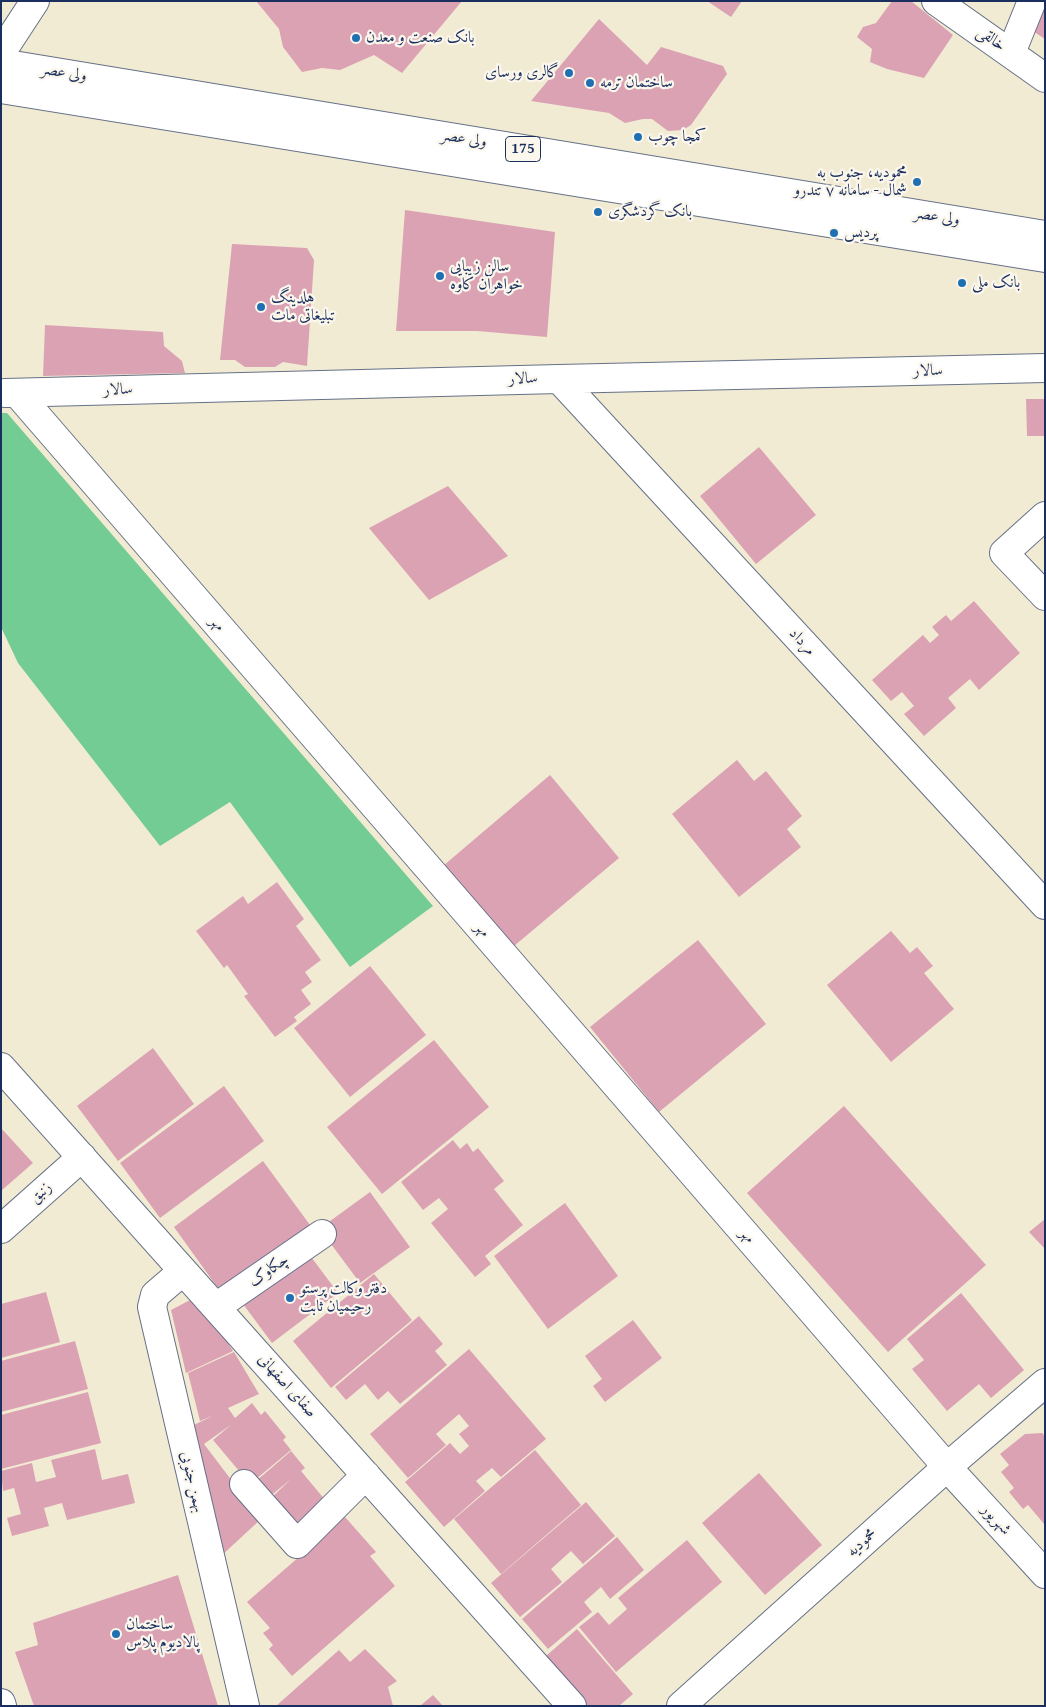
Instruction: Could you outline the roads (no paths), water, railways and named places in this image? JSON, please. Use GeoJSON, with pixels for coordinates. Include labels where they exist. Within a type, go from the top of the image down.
{"type":"FeatureCollection","features":[{"type":"Feature","properties":{"kind":"street"},"geometry":{"type":"LineString","coordinates":[[1,53],[35,1]]}},
{"type":"Feature","properties":{"kind":"street","name":"خالقی"},"geometry":{"type":"LineString","coordinates":[[936,1],[1045,78]]}},
{"type":"Feature","properties":{"kind":"street"},"geometry":{"type":"LineString","coordinates":[[1011,53],[1032,1]]}},
{"type":"Feature","properties":{"kind":"street","name":"ولی عصر"},"geometry":{"type":"LineString","coordinates":[[1,63],[1045,234]]}},
{"type":"Feature","properties":{"kind":"street","name":"ولی عصر"},"geometry":{"type":"LineString","coordinates":[[1,88],[1045,258]]}},
{"type":"Feature","properties":{"kind":"street","name":"سالار"},"geometry":{"type":"LineString","coordinates":[[9,393],[559,378],[1045,368]]}},
{"type":"Feature","properties":{"kind":"street","name":"مرداد"},"geometry":{"type":"LineString","coordinates":[[559,378],[1045,905]]}},
{"type":"Feature","properties":{"kind":"street","name":"مهر"},"geometry":{"type":"LineString","coordinates":[[9,393],[947,1467]]}},
{"type":"Feature","properties":{"kind":"street"},"geometry":{"type":"LineString","coordinates":[[1045,516],[1004,553],[1045,596]]}},
{"type":"Feature","properties":{"kind":"street","name":"صفای اصفهانی"},"geometry":{"type":"LineString","coordinates":[[1,1067],[572,1706]]}},
{"type":"Feature","properties":{"kind":"street","name":"زنبق"},"geometry":{"type":"LineString","coordinates":[[1,1229],[82,1157]]}},
{"type":"Feature","properties":{"kind":"street","name":"چکاوک"},"geometry":{"type":"LineString","coordinates":[[216,1307],[322,1234]]}},
{"type":"Feature","properties":{"kind":"street","name":"بهمن جنوبی"},"geometry":{"type":"LineString","coordinates":[[183,1271],[155,1295],[152,1307],[245,1706]]}},
{"type":"Feature","properties":{"kind":"street","name":"محمودیه"},"geometry":{"type":"LineString","coordinates":[[681,1706],[947,1467],[1045,1383]]}},
{"type":"Feature","properties":{"kind":"street","name":"شهریور"},"geometry":{"type":"LineString","coordinates":[[947,1467],[1045,1574]]}},
{"type":"Feature","properties":{"kind":"street"},"geometry":{"type":"LineString","coordinates":[[244,1484],[297,1544],[366,1475]]}},
{"type":"Feature","properties":{"kind":"place","name":"بانک صنعت و معدن"},"geometry":{"type":"Point","coordinates":[356,38]}},
{"type":"Feature","properties":{"kind":"place","name":"گالری ورسای"},"geometry":{"type":"Point","coordinates":[569,73]}},
{"type":"Feature","properties":{"kind":"place","name":"ساختمان ترمه"},"geometry":{"type":"Point","coordinates":[590,83]}},
{"type":"Feature","properties":{"kind":"place","name":"کمجا چوب"},"geometry":{"type":"Point","coordinates":[638,137]}},
{"type":"Feature","properties":{"kind":"place","name":"محمودیه، جنوب به شمال - سامانه ۷ تندرو"},"geometry":{"type":"Point","coordinates":[917,182]}},
{"type":"Feature","properties":{"kind":"place","name":"بانک گردشگری"},"geometry":{"type":"Point","coordinates":[598,212]}},
{"type":"Feature","properties":{"kind":"place","name":"پردیس"},"geometry":{"type":"Point","coordinates":[834,233]}},
{"type":"Feature","properties":{"kind":"place","name":"سالن زیبایی خواهران کاوه"},"geometry":{"type":"Point","coordinates":[440,276]}},
{"type":"Feature","properties":{"kind":"place","name":"بانک ملی"},"geometry":{"type":"Point","coordinates":[962,283]}},
{"type":"Feature","properties":{"kind":"place","name":"هلدینگ تبلیغاتی مات"},"geometry":{"type":"Point","coordinates":[261,307]}},
{"type":"Feature","properties":{"kind":"place","name":"دفتر وکالت پرستو رحیمیان ثابت"},"geometry":{"type":"Point","coordinates":[290,1298]}},
{"type":"Feature","properties":{"kind":"place","name":"ساختمان پالادیوم پلاس"},"geometry":{"type":"Point","coordinates":[116,1634]}}]}
